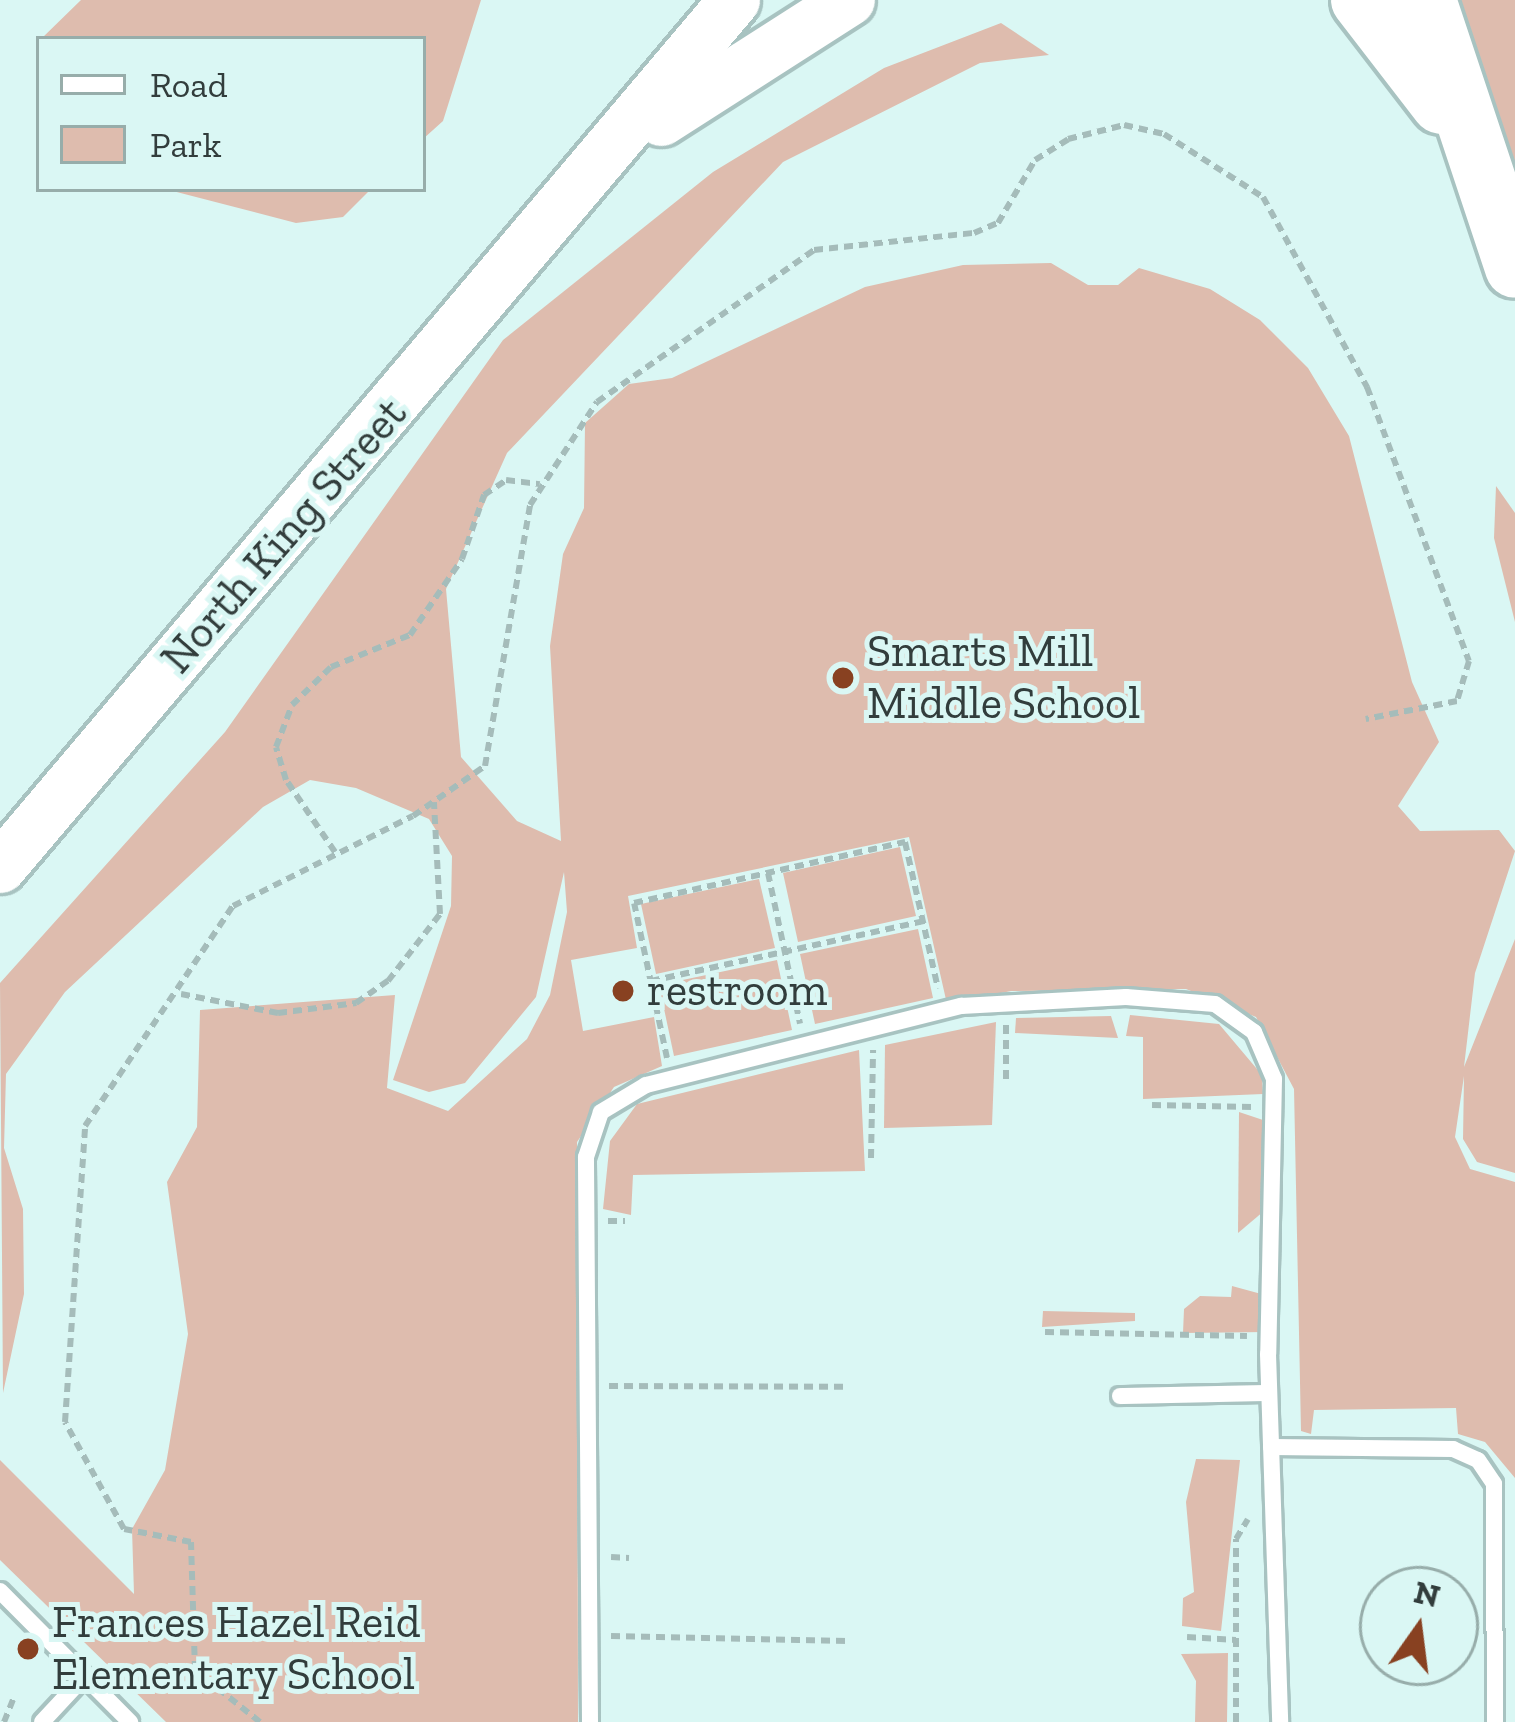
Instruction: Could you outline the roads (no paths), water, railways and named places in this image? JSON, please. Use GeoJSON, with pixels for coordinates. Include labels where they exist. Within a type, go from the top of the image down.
{"type":"FeatureCollection","features":[{"type":"Feature","properties":{"kind":"highway"},"geometry":{"type":"LineString","coordinates":[[1361,0],[1471,148]]}},
{"type":"Feature","properties":{"kind":"highway"},"geometry":{"type":"LineString","coordinates":[[1426,0],[1471,148],[1515,268]]}},
{"type":"Feature","properties":{"kind":"main road","name":"North King Street"},"geometry":{"type":"LineString","coordinates":[[0,867],[568,206],[734,0]]}},
{"type":"Feature","properties":{"kind":"main road","name":"North King Street"},"geometry":{"type":"LineString","coordinates":[[568,206],[688,99],[848,0]]}},
{"type":"Feature","properties":{"kind":"lane"},"geometry":{"type":"LineString","coordinates":[[590,1722],[586,1157],[601,1112],[671,1079],[943,1011],[1006,1004],[1215,1004],[1254,1032],[1274,1108],[1268,1336],[1280,1722]]}},
{"type":"Feature","properties":{"kind":"lane"},"geometry":{"type":"LineString","coordinates":[[1120,1396],[1269,1394]]}},
{"type":"Feature","properties":{"kind":"lane"},"geometry":{"type":"LineString","coordinates":[[1271,1447],[1454,1449],[1478,1460],[1496,1502],[1495,1722]]}},
{"type":"Feature","properties":{"kind":"lane"},"geometry":{"type":"LineString","coordinates":[[0,1591],[130,1722]]}},
{"type":"Feature","properties":{"kind":"lane"},"geometry":{"type":"LineString","coordinates":[[42,1722],[84,1677]]}},
{"type":"Feature","properties":{"kind":"place","name":"Smarts Mill Middle School"},"geometry":{"type":"Point","coordinates":[843,678]}},
{"type":"Feature","properties":{"kind":"place","name":"restroom"},"geometry":{"type":"Point","coordinates":[623,991]}},
{"type":"Feature","properties":{"kind":"place","name":"Frances Hazel Reid Elementary School"},"geometry":{"type":"Point","coordinates":[28,1649]}}]}
